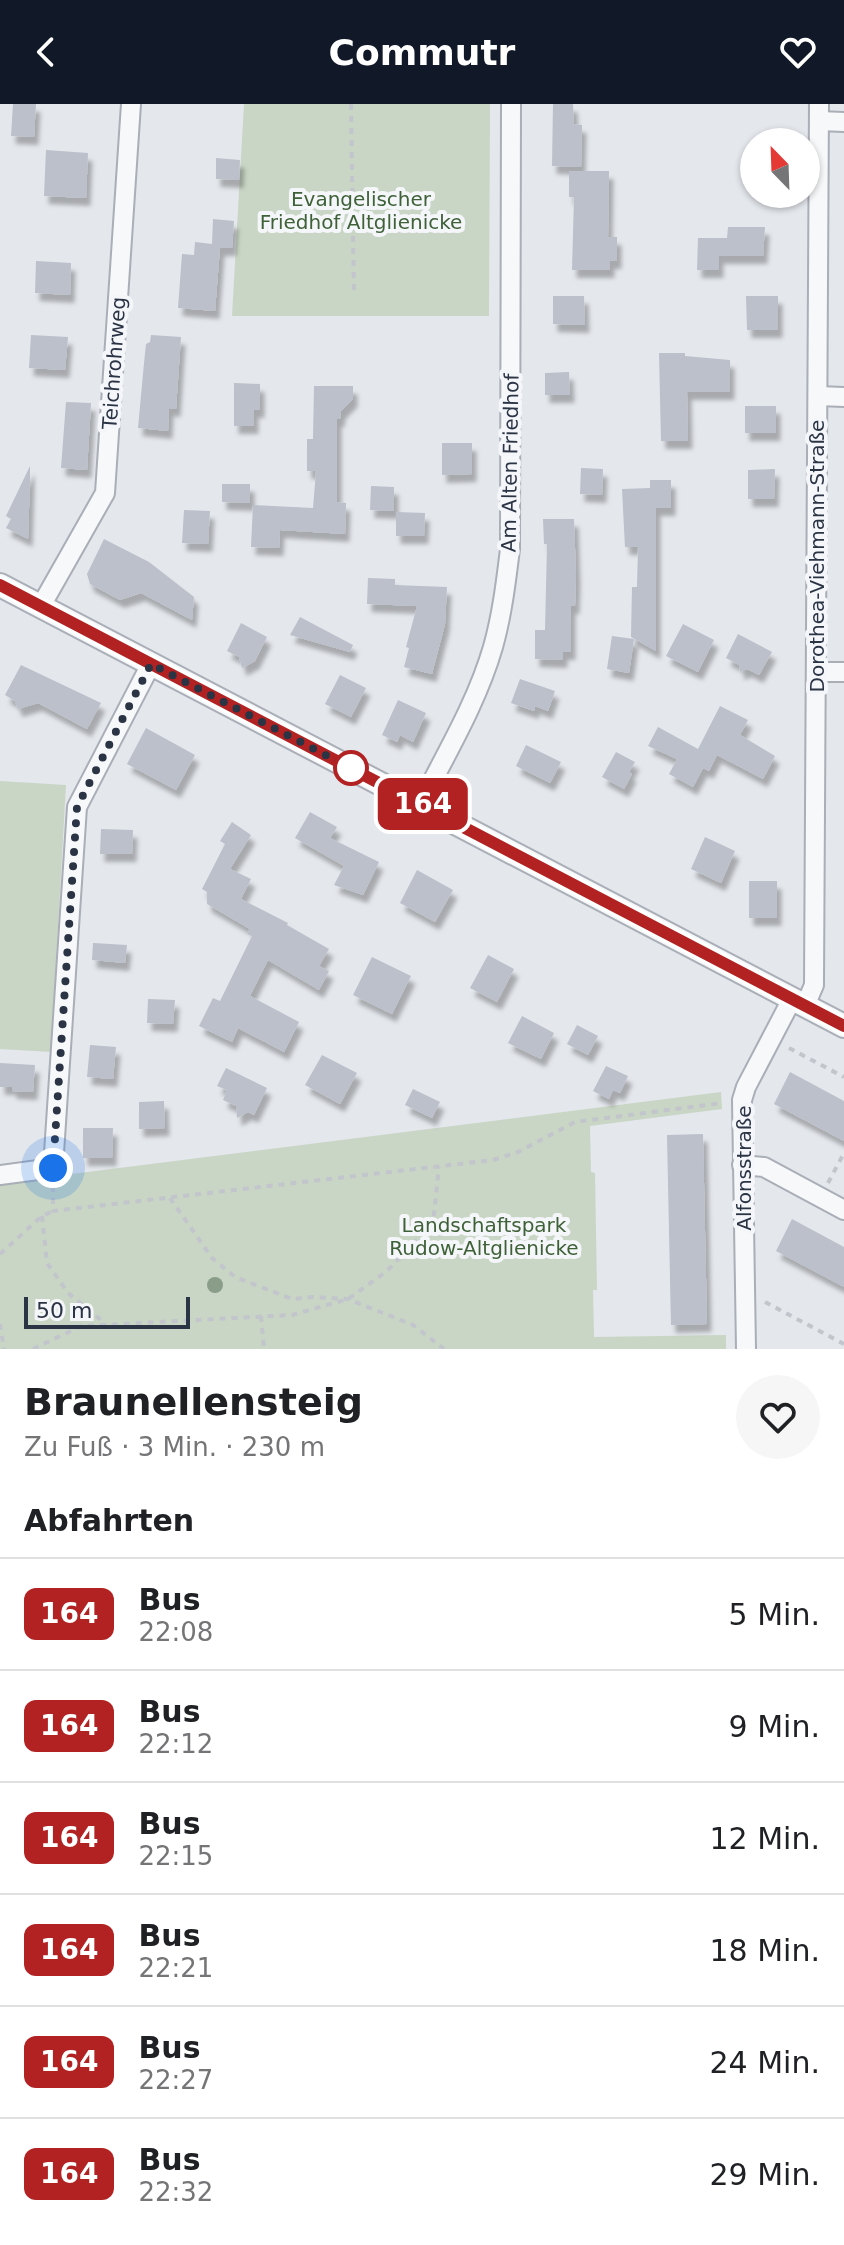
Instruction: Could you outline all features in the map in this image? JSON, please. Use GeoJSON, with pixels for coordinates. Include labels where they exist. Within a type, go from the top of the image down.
{"type":"FeatureCollection","features":[{"type":"Feature","properties":{"kind":"street","name":"Teichrohrweg"},"geometry":{"type":"LineString","coordinates":[[41,606],[105,493],[131,104]]}},
{"type":"Feature","properties":{"kind":"street","name":"Am Alten Friedhof"},"geometry":{"type":"LineString","coordinates":[[421,803],[474,700],[493,646],[507,575],[512,449],[511,104]]}},
{"type":"Feature","properties":{"kind":"street"},"geometry":{"type":"LineString","coordinates":[[819,113],[844,122]]}},
{"type":"Feature","properties":{"kind":"street","name":"Dorothea-Viehmann-Straße"},"geometry":{"type":"LineString","coordinates":[[798,1002],[814,985],[819,113]]}},
{"type":"Feature","properties":{"kind":"street"},"geometry":{"type":"LineString","coordinates":[[818,396],[844,397]]}},
{"type":"Feature","properties":{"kind":"street"},"geometry":{"type":"LineString","coordinates":[[0,585],[844,1026]]}},
{"type":"Feature","properties":{"kind":"street"},"geometry":{"type":"LineString","coordinates":[[0,1175],[53,1168],[77,807],[151,664]]}},
{"type":"Feature","properties":{"kind":"street"},"geometry":{"type":"LineString","coordinates":[[816,672],[844,672]]}},
{"type":"Feature","properties":{"kind":"street","name":"Alfonsstraße"},"geometry":{"type":"LineString","coordinates":[[746,1349],[742,1100],[746,1087],[798,1002]]}},
{"type":"Feature","properties":{"kind":"street"},"geometry":{"type":"LineString","coordinates":[[742,1165],[764,1167],[844,1210]]}},
{"type":"Feature","properties":{"kind":"path"},"geometry":{"type":"LineString","coordinates":[[351,104],[354,296]]}},
{"type":"Feature","properties":{"kind":"path"},"geometry":{"type":"LineString","coordinates":[[787,1047],[844,1077]]}},
{"type":"Feature","properties":{"kind":"path"},"geometry":{"type":"LineString","coordinates":[[0,1254],[42,1216],[53,1211],[493,1160],[518,1152],[575,1122],[742,1100]]}},
{"type":"Feature","properties":{"kind":"path"},"geometry":{"type":"LineString","coordinates":[[820,1197],[844,1153]]}},
{"type":"Feature","properties":{"kind":"path"},"geometry":{"type":"LineString","coordinates":[[33,1349],[81,1326],[292,1315],[348,1299],[387,1271],[433,1223],[439,1166]]}},
{"type":"Feature","properties":{"kind":"path"},"geometry":{"type":"LineString","coordinates":[[53,1168],[53,1211]]}},
{"type":"Feature","properties":{"kind":"path"},"geometry":{"type":"LineString","coordinates":[[169,1197],[212,1258],[235,1277],[292,1299],[348,1299],[413,1325],[444,1349]]}},
{"type":"Feature","properties":{"kind":"path"},"geometry":{"type":"LineString","coordinates":[[42,1216],[47,1263],[68,1293],[109,1326]]}},
{"type":"Feature","properties":{"kind":"path"},"geometry":{"type":"LineString","coordinates":[[762,1300],[844,1344]]}},
{"type":"Feature","properties":{"kind":"path"},"geometry":{"type":"LineString","coordinates":[[261,1316],[264,1349]]}},
{"type":"Feature","properties":{"kind":"path"},"geometry":{"type":"LineString","coordinates":[[0,1324],[4,1349]]}},
{"type":"Feature","properties":{"kind":"green space","name":"Evangelischer Friedhof Altglienicke"},"geometry":{"type":"Polygon","coordinates":[[[244,104],[490,104],[489,316],[232,316],[244,104]]]}},
{"type":"Feature","properties":{"kind":"green space"},"geometry":{"type":"Polygon","coordinates":[[[0,781],[66,785],[51,1052],[0,1049],[0,781]]]}},
{"type":"Feature","properties":{"kind":"green space","name":"Landschaftspark Rudow-Altglienicke"},"geometry":{"type":"Polygon","coordinates":[[[721,1092],[722,1109],[590,1126],[591,1172],[595,1173],[597,1290],[593,1290],[594,1337],[726,1335],[726,1349],[0,1349],[0,1183],[721,1092]]]}},
{"type":"Feature","properties":{"kind":"building"},"geometry":{"type":"Polygon","coordinates":[[[13,104],[36,104],[34,137],[11,136],[13,104]]]}},
{"type":"Feature","properties":{"kind":"building"},"geometry":{"type":"Polygon","coordinates":[[[553,104],[573,104],[574,124],[582,125],[581,167],[552,166],[553,104]]]}},
{"type":"Feature","properties":{"kind":"building"},"geometry":{"type":"Polygon","coordinates":[[[46,150],[88,153],[86,198],[44,196],[46,150]]]}},
{"type":"Feature","properties":{"kind":"building"},"geometry":{"type":"Polygon","coordinates":[[[216,158],[240,160],[239,180],[216,179],[216,158]]]}},
{"type":"Feature","properties":{"kind":"building"},"geometry":{"type":"Polygon","coordinates":[[[569,171],[609,171],[608,237],[617,237],[617,261],[610,261],[610,270],[572,270],[574,197],[569,197],[569,171]]]}},
{"type":"Feature","properties":{"kind":"building"},"geometry":{"type":"Polygon","coordinates":[[[213,219],[234,221],[232,248],[220,248],[215,311],[178,308],[182,254],[194,255],[195,242],[212,244],[213,219]]]}},
{"type":"Feature","properties":{"kind":"building"},"geometry":{"type":"Polygon","coordinates":[[[728,227],[765,227],[763,256],[719,256],[719,270],[697,270],[698,238],[727,238],[728,227]]]}},
{"type":"Feature","properties":{"kind":"building"},"geometry":{"type":"Polygon","coordinates":[[[36,261],[71,263],[70,295],[35,293],[36,261]]]}},
{"type":"Feature","properties":{"kind":"building"},"geometry":{"type":"Polygon","coordinates":[[[553,296],[584,296],[585,325],[553,324],[553,296]]]}},
{"type":"Feature","properties":{"kind":"building"},"geometry":{"type":"Polygon","coordinates":[[[746,296],[778,296],[778,330],[747,330],[746,296]]]}},
{"type":"Feature","properties":{"kind":"building"},"geometry":{"type":"Polygon","coordinates":[[[31,335],[68,337],[65,370],[29,368],[31,335]]]}},
{"type":"Feature","properties":{"kind":"building"},"geometry":{"type":"Polygon","coordinates":[[[151,335],[181,337],[176,409],[169,408],[168,431],[138,428],[146,344],[150,342],[151,335]]]}},
{"type":"Feature","properties":{"kind":"building"},"geometry":{"type":"Polygon","coordinates":[[[659,353],[685,353],[685,356],[730,360],[730,392],[687,392],[688,441],[661,441],[659,353]]]}},
{"type":"Feature","properties":{"kind":"building"},"geometry":{"type":"Polygon","coordinates":[[[569,372],[570,395],[545,395],[545,373],[569,372]]]}},
{"type":"Feature","properties":{"kind":"building"},"geometry":{"type":"Polygon","coordinates":[[[234,383],[260,384],[260,410],[254,410],[254,426],[234,426],[234,383]]]}},
{"type":"Feature","properties":{"kind":"building"},"geometry":{"type":"Polygon","coordinates":[[[314,386],[353,386],[353,399],[337,419],[337,502],[346,503],[345,534],[280,530],[279,548],[251,547],[253,505],[313,508],[316,471],[307,471],[307,439],[313,439],[314,386]]]}},
{"type":"Feature","properties":{"kind":"building"},"geometry":{"type":"Polygon","coordinates":[[[66,402],[91,403],[87,470],[61,468],[66,402]]]}},
{"type":"Feature","properties":{"kind":"building"},"geometry":{"type":"Polygon","coordinates":[[[745,406],[776,406],[776,433],[745,433],[745,406]]]}},
{"type":"Feature","properties":{"kind":"building"},"geometry":{"type":"Polygon","coordinates":[[[442,443],[472,443],[472,474],[442,475],[442,443]]]}},
{"type":"Feature","properties":{"kind":"building"},"geometry":{"type":"Polygon","coordinates":[[[30,466],[28,539],[6,528],[11,519],[6,516],[30,466]]]}},
{"type":"Feature","properties":{"kind":"building"},"geometry":{"type":"Polygon","coordinates":[[[581,468],[603,469],[602,495],[580,494],[581,468]]]}},
{"type":"Feature","properties":{"kind":"building"},"geometry":{"type":"Polygon","coordinates":[[[775,469],[774,499],[748,499],[748,470],[775,469]]]}},
{"type":"Feature","properties":{"kind":"building"},"geometry":{"type":"Polygon","coordinates":[[[650,480],[671,480],[671,508],[656,508],[656,651],[631,637],[632,587],[637,587],[638,547],[625,547],[622,489],[650,488],[650,480]]]}},
{"type":"Feature","properties":{"kind":"building"},"geometry":{"type":"Polygon","coordinates":[[[222,484],[250,484],[250,503],[222,502],[222,484]]]}},
{"type":"Feature","properties":{"kind":"building"},"geometry":{"type":"Polygon","coordinates":[[[371,486],[394,487],[394,511],[370,510],[371,486]]]}},
{"type":"Feature","properties":{"kind":"building"},"geometry":{"type":"Polygon","coordinates":[[[184,510],[210,511],[208,544],[182,543],[184,510]]]}},
{"type":"Feature","properties":{"kind":"building"},"geometry":{"type":"Polygon","coordinates":[[[396,512],[425,513],[424,536],[396,536],[396,512]]]}},
{"type":"Feature","properties":{"kind":"building"},"geometry":{"type":"Polygon","coordinates":[[[543,519],[574,519],[575,606],[571,606],[571,652],[563,652],[563,660],[535,659],[535,630],[545,630],[547,544],[544,544],[543,519]]]}},
{"type":"Feature","properties":{"kind":"building"},"geometry":{"type":"Polygon","coordinates":[[[104,539],[149,562],[194,597],[192,620],[141,593],[120,600],[90,584],[87,574],[104,539]]]}},
{"type":"Feature","properties":{"kind":"building"},"geometry":{"type":"Polygon","coordinates":[[[368,578],[395,579],[395,585],[447,587],[445,624],[432,674],[404,667],[417,606],[367,604],[368,578]]]}},
{"type":"Feature","properties":{"kind":"building"},"geometry":{"type":"Polygon","coordinates":[[[300,617],[353,645],[350,652],[290,635],[300,617]]]}},
{"type":"Feature","properties":{"kind":"building"},"geometry":{"type":"Polygon","coordinates":[[[241,623],[267,637],[255,661],[242,668],[239,657],[227,651],[241,623]]]}},
{"type":"Feature","properties":{"kind":"building"},"geometry":{"type":"Polygon","coordinates":[[[683,624],[714,640],[698,672],[666,656],[683,624]]]}},
{"type":"Feature","properties":{"kind":"building"},"geometry":{"type":"Polygon","coordinates":[[[738,634],[772,652],[759,675],[747,669],[740,672],[739,665],[726,658],[738,634]]]}},
{"type":"Feature","properties":{"kind":"building"},"geometry":{"type":"Polygon","coordinates":[[[612,636],[634,639],[629,673],[607,669],[612,636]]]}},
{"type":"Feature","properties":{"kind":"building"},"geometry":{"type":"Polygon","coordinates":[[[21,665],[101,703],[87,729],[38,703],[18,709],[15,701],[5,695],[21,665]]]}},
{"type":"Feature","properties":{"kind":"building"},"geometry":{"type":"Polygon","coordinates":[[[340,675],[366,688],[351,717],[325,704],[340,675]]]}},
{"type":"Feature","properties":{"kind":"building"},"geometry":{"type":"Polygon","coordinates":[[[520,679],[555,691],[548,711],[535,706],[534,711],[511,703],[520,679]]]}},
{"type":"Feature","properties":{"kind":"building"},"geometry":{"type":"Polygon","coordinates":[[[398,700],[426,713],[413,742],[400,735],[397,742],[382,735],[398,700]]]}},
{"type":"Feature","properties":{"kind":"building"},"geometry":{"type":"Polygon","coordinates":[[[720,706],[748,720],[740,735],[775,756],[763,779],[717,755],[709,771],[703,768],[693,787],[669,774],[677,759],[648,746],[658,727],[698,749],[720,706]]]}},
{"type":"Feature","properties":{"kind":"building"},"geometry":{"type":"Polygon","coordinates":[[[146,728],[195,755],[176,790],[127,764],[146,728]]]}},
{"type":"Feature","properties":{"kind":"building"},"geometry":{"type":"Polygon","coordinates":[[[526,745],[561,762],[550,783],[516,766],[526,745]]]}},
{"type":"Feature","properties":{"kind":"building"},"geometry":{"type":"Polygon","coordinates":[[[616,752],[635,762],[624,789],[602,777],[616,752]]]}},
{"type":"Feature","properties":{"kind":"building"},"geometry":{"type":"Polygon","coordinates":[[[310,812],[337,827],[330,838],[379,862],[363,895],[334,885],[344,866],[295,838],[310,812]]]}},
{"type":"Feature","properties":{"kind":"building"},"geometry":{"type":"Polygon","coordinates":[[[232,822],[251,835],[230,869],[251,879],[241,899],[329,949],[319,966],[329,971],[319,990],[268,960],[250,996],[299,1022],[284,1052],[238,1028],[232,1042],[199,1026],[213,998],[220,1001],[252,936],[247,934],[250,929],[207,904],[207,892],[202,889],[225,844],[220,841],[232,822]]]}},
{"type":"Feature","properties":{"kind":"building"},"geometry":{"type":"Polygon","coordinates":[[[101,829],[133,830],[132,854],[100,854],[101,829]]]}},
{"type":"Feature","properties":{"kind":"building"},"geometry":{"type":"Polygon","coordinates":[[[705,837],[735,851],[721,883],[691,869],[705,837]]]}},
{"type":"Feature","properties":{"kind":"building"},"geometry":{"type":"Polygon","coordinates":[[[417,870],[453,890],[435,922],[400,903],[417,870]]]}},
{"type":"Feature","properties":{"kind":"building"},"geometry":{"type":"Polygon","coordinates":[[[749,881],[777,881],[777,918],[749,918],[749,881]]]}},
{"type":"Feature","properties":{"kind":"building"},"geometry":{"type":"Polygon","coordinates":[[[93,943],[127,945],[125,963],[92,960],[93,943]]]}},
{"type":"Feature","properties":{"kind":"building"},"geometry":{"type":"Polygon","coordinates":[[[488,955],[514,969],[497,1002],[470,988],[488,955]]]}},
{"type":"Feature","properties":{"kind":"building"},"geometry":{"type":"Polygon","coordinates":[[[372,957],[411,976],[392,1014],[353,995],[372,957]]]}},
{"type":"Feature","properties":{"kind":"building"},"geometry":{"type":"Polygon","coordinates":[[[148,999],[175,1000],[173,1024],[147,1023],[148,999]]]}},
{"type":"Feature","properties":{"kind":"building"},"geometry":{"type":"Polygon","coordinates":[[[522,1016],[554,1033],[541,1059],[508,1043],[522,1016]]]}},
{"type":"Feature","properties":{"kind":"building"},"geometry":{"type":"Polygon","coordinates":[[[577,1025],[598,1036],[588,1055],[567,1044],[577,1025]]]}},
{"type":"Feature","properties":{"kind":"building"},"geometry":{"type":"Polygon","coordinates":[[[90,1045],[116,1047],[113,1079],[87,1077],[90,1045]]]}},
{"type":"Feature","properties":{"kind":"building"},"geometry":{"type":"Polygon","coordinates":[[[322,1055],[357,1073],[340,1104],[305,1085],[322,1055]]]}},
{"type":"Feature","properties":{"kind":"building"},"geometry":{"type":"Polygon","coordinates":[[[0,1063],[35,1065],[33,1092],[0,1087],[0,1063]]]}},
{"type":"Feature","properties":{"kind":"building"},"geometry":{"type":"Polygon","coordinates":[[[606,1066],[628,1076],[620,1093],[613,1090],[609,1099],[593,1091],[606,1066]]]}},
{"type":"Feature","properties":{"kind":"building"},"geometry":{"type":"Polygon","coordinates":[[[226,1068],[267,1088],[254,1115],[248,1112],[237,1118],[236,1106],[223,1100],[227,1090],[217,1086],[226,1068]]]}},
{"type":"Feature","properties":{"kind":"building"},"geometry":{"type":"Polygon","coordinates":[[[790,1072],[844,1101],[844,1141],[774,1104],[790,1072]]]}},
{"type":"Feature","properties":{"kind":"building"},"geometry":{"type":"Polygon","coordinates":[[[413,1089],[440,1102],[432,1118],[405,1105],[413,1089]]]}},
{"type":"Feature","properties":{"kind":"building"},"geometry":{"type":"Polygon","coordinates":[[[164,1101],[165,1128],[139,1129],[139,1102],[164,1101]]]}},
{"type":"Feature","properties":{"kind":"building"},"geometry":{"type":"Polygon","coordinates":[[[83,1128],[113,1128],[112,1158],[83,1158],[83,1128]]]}},
{"type":"Feature","properties":{"kind":"building"},"geometry":{"type":"Polygon","coordinates":[[[703,1134],[707,1324],[671,1325],[667,1135],[703,1134]]]}},
{"type":"Feature","properties":{"kind":"building"},"geometry":{"type":"Polygon","coordinates":[[[792,1219],[844,1247],[844,1287],[776,1251],[792,1219]]]}},
{"type":"Feature","properties":{"kind":"bus line","name":"164"},"geometry":{"type":"LineString","coordinates":[[0,585],[844,1026]]}},
{"type":"Feature","properties":{"kind":"route"},"geometry":{"type":"LineString","coordinates":[[53,1168],[77,807],[151,664],[360,773],[351,768]]}}]}
